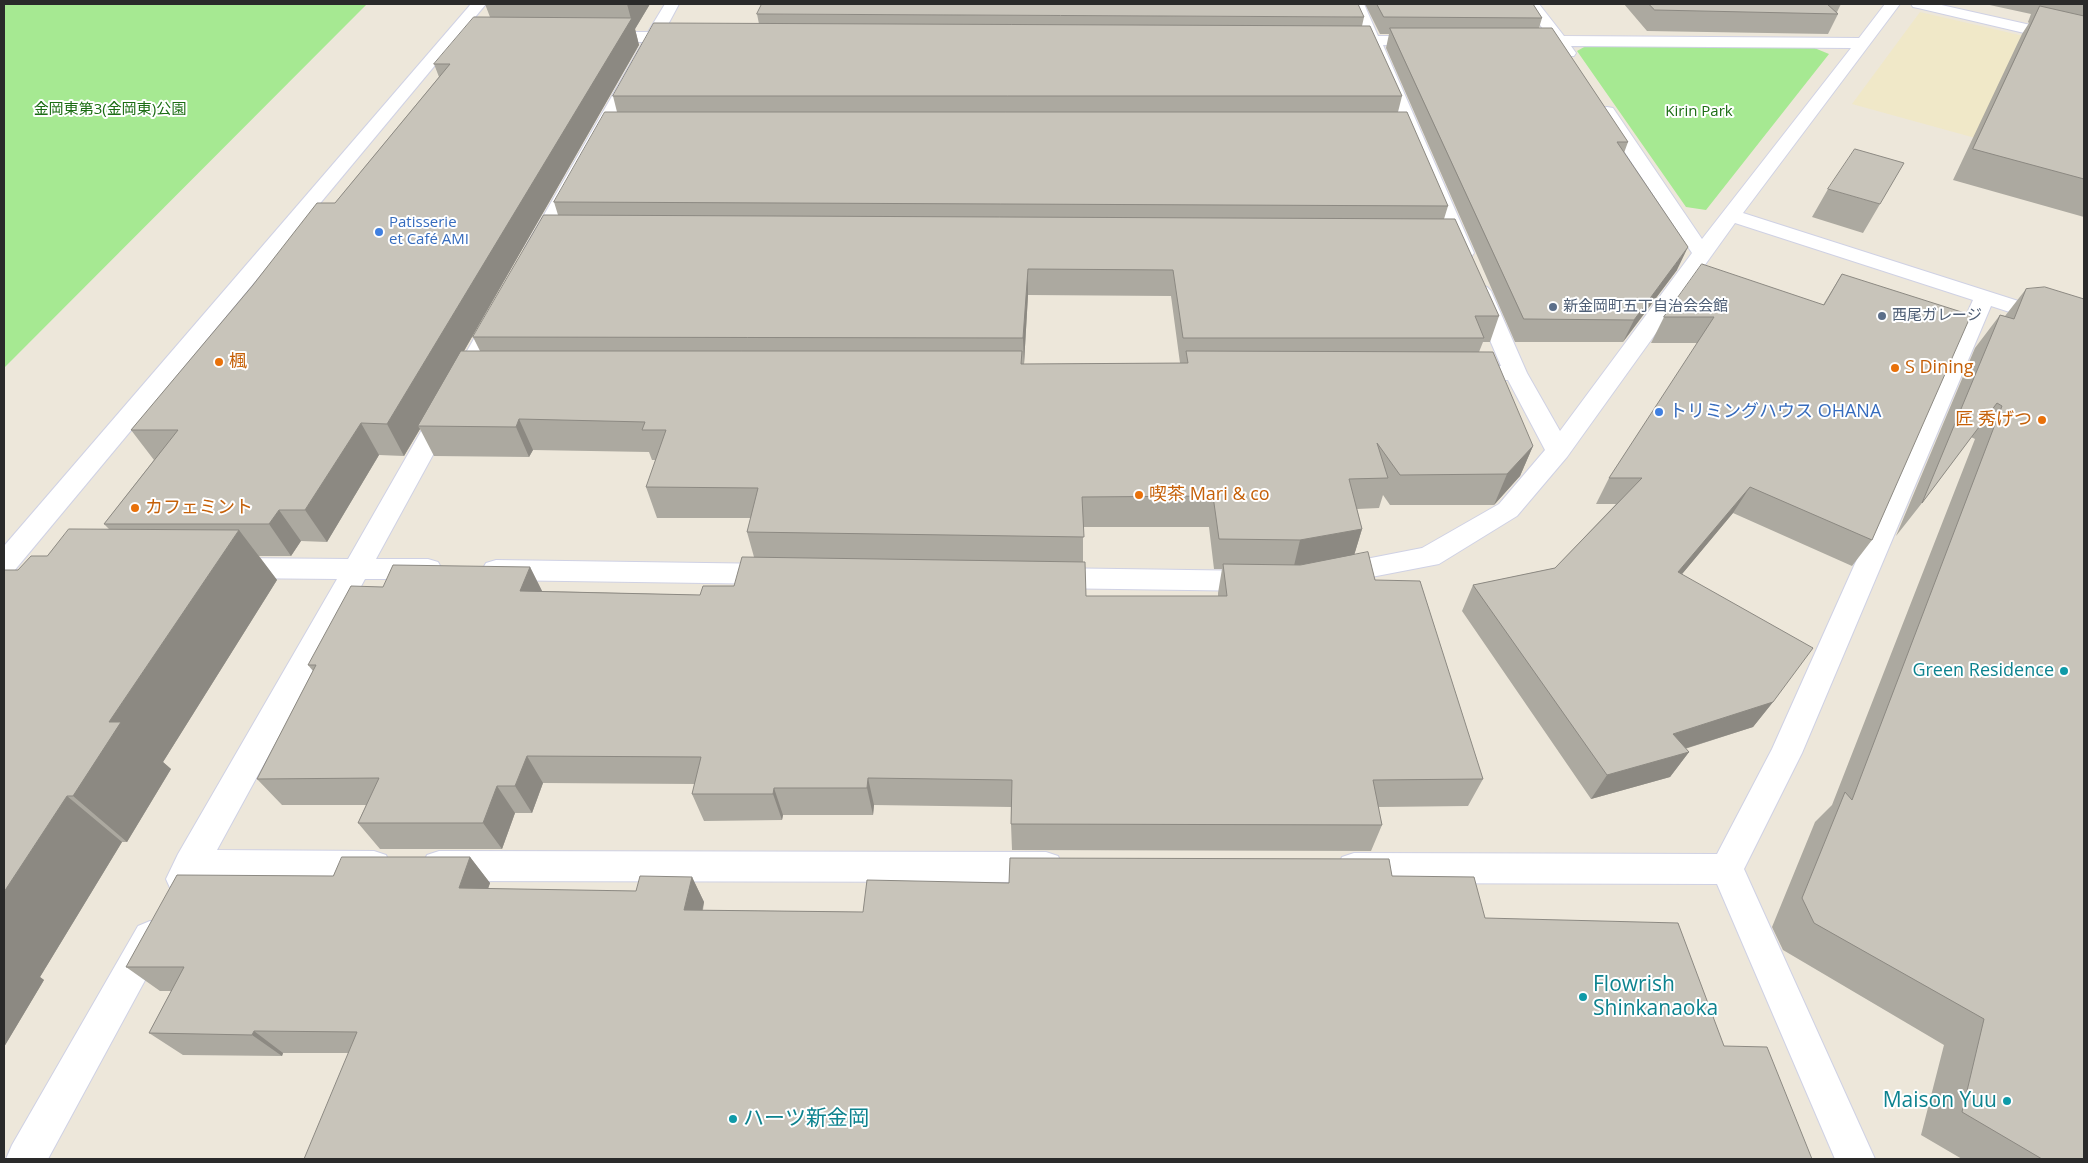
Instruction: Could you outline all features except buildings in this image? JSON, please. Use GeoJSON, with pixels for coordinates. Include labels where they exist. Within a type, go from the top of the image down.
{"type":"FeatureCollection","features":[{"type":"Feature","properties":{"kind":"street"},"geometry":{"type":"LineString","coordinates":[[4,565],[479,4]]}},
{"type":"Feature","properties":{"kind":"street"},"geometry":{"type":"LineString","coordinates":[[521,273],[554,232],[613,126],[653,37],[672,4]]}},
{"type":"Feature","properties":{"kind":"street"},"geometry":{"type":"LineString","coordinates":[[1357,4],[1516,372],[1558,451]]}},
{"type":"Feature","properties":{"kind":"street"},"geometry":{"type":"LineString","coordinates":[[1532,4],[1576,66]]}},
{"type":"Feature","properties":{"kind":"street"},"geometry":{"type":"LineString","coordinates":[[1312,578],[1429,557],[1508,510],[1558,451],[1731,214],[1893,4]]}},
{"type":"Feature","properties":{"kind":"street"},"geometry":{"type":"LineString","coordinates":[[1918,4],[2084,42]]}},
{"type":"Feature","properties":{"kind":"street"},"geometry":{"type":"LineString","coordinates":[[452,37],[473,36]]}},
{"type":"Feature","properties":{"kind":"street"},"geometry":{"type":"LineString","coordinates":[[583,37],[702,38]]}},
{"type":"Feature","properties":{"kind":"street"},"geometry":{"type":"LineString","coordinates":[[1324,40],[1442,41]]}},
{"type":"Feature","properties":{"kind":"street"},"geometry":{"type":"LineString","coordinates":[[1511,41],[1863,43]]}},
{"type":"Feature","properties":{"kind":"street"},"geometry":{"type":"LineString","coordinates":[[1598,98],[1702,253]]}},
{"type":"Feature","properties":{"kind":"street"},"geometry":{"type":"LineString","coordinates":[[1389,126],[1409,126]]}},
{"type":"Feature","properties":{"kind":"street"},"geometry":{"type":"LineString","coordinates":[[1731,214],[2084,329]]}},
{"type":"Feature","properties":{"kind":"street"},"geometry":{"type":"LineString","coordinates":[[1437,236],[1457,236]]}},
{"type":"Feature","properties":{"kind":"street"},"geometry":{"type":"LineString","coordinates":[[1727,869],[1786,753],[1985,296]]}},
{"type":"Feature","properties":{"kind":"street"},"geometry":{"type":"LineString","coordinates":[[26,1159],[357,568],[477,372],[508,298]]}},
{"type":"Feature","properties":{"kind":"street"},"geometry":{"type":"LineString","coordinates":[[1446,372],[1516,372]]}},
{"type":"Feature","properties":{"kind":"street"},"geometry":{"type":"LineString","coordinates":[[4,565],[31,567]]}},
{"type":"Feature","properties":{"kind":"street"},"geometry":{"type":"LineString","coordinates":[[208,568],[447,570]]}},
{"type":"Feature","properties":{"kind":"street"},"geometry":{"type":"LineString","coordinates":[[477,570],[795,574]]}},
{"type":"Feature","properties":{"kind":"street"},"geometry":{"type":"LineString","coordinates":[[1024,578],[1283,581]]}},
{"type":"Feature","properties":{"kind":"street"},"geometry":{"type":"LineString","coordinates":[[190,865],[1078,868]]}},
{"type":"Feature","properties":{"kind":"street"},"geometry":{"type":"LineString","coordinates":[[1328,868],[1727,869]]}},
{"type":"Feature","properties":{"kind":"street"},"geometry":{"type":"LineString","coordinates":[[1727,869],[1855,1159]]}},
{"type":"Feature","properties":{"kind":"shaded area"},"geometry":{"type":"Polygon","coordinates":[[[1920,12],[2084,50],[2084,168],[1852,104],[1920,12]]]}},
{"type":"Feature","properties":{"kind":"green space","name":"金岡東第3(金岡東)公園"},"geometry":{"type":"Polygon","coordinates":[[[4,4],[367,4],[4,368],[4,4]]]}},
{"type":"Feature","properties":{"kind":"green space","name":"Kirin Park"},"geometry":{"type":"Polygon","coordinates":[[[1586,46],[1812,47],[1829,54],[1706,210],[1686,207],[1577,51],[1586,46]]]}},
{"type":"Feature","properties":{"kind":"place","name":"Patisserie et Café AMI"},"geometry":{"type":"Point","coordinates":[379,232]}},
{"type":"Feature","properties":{"kind":"place","name":"新金岡町五丁自治会会館"},"geometry":{"type":"Point","coordinates":[1553,307]}},
{"type":"Feature","properties":{"kind":"place","name":"西尾ガレージ"},"geometry":{"type":"Point","coordinates":[1882,316]}},
{"type":"Feature","properties":{"kind":"place","name":"楓"},"geometry":{"type":"Point","coordinates":[219,362]}},
{"type":"Feature","properties":{"kind":"place","name":"S Dining"},"geometry":{"type":"Point","coordinates":[1895,368]}},
{"type":"Feature","properties":{"kind":"place","name":"トリミングハウス OHANA"},"geometry":{"type":"Point","coordinates":[1659,412]}},
{"type":"Feature","properties":{"kind":"place","name":"匠 秀げつ"},"geometry":{"type":"Point","coordinates":[2042,420]}},
{"type":"Feature","properties":{"kind":"place","name":"喫茶 Mari & co"},"geometry":{"type":"Point","coordinates":[1139,495]}},
{"type":"Feature","properties":{"kind":"place","name":"カフェミント"},"geometry":{"type":"Point","coordinates":[135,508]}},
{"type":"Feature","properties":{"kind":"place","name":"Green Residence"},"geometry":{"type":"Point","coordinates":[2064,671]}},
{"type":"Feature","properties":{"kind":"place","name":"Flowrish Shinkanaoka"},"geometry":{"type":"Point","coordinates":[1583,997]}},
{"type":"Feature","properties":{"kind":"place","name":"Maison Yuu"},"geometry":{"type":"Point","coordinates":[2007,1101]}},
{"type":"Feature","properties":{"kind":"place","name":"ハーツ新金岡"},"geometry":{"type":"Point","coordinates":[733,1119]}}]}
